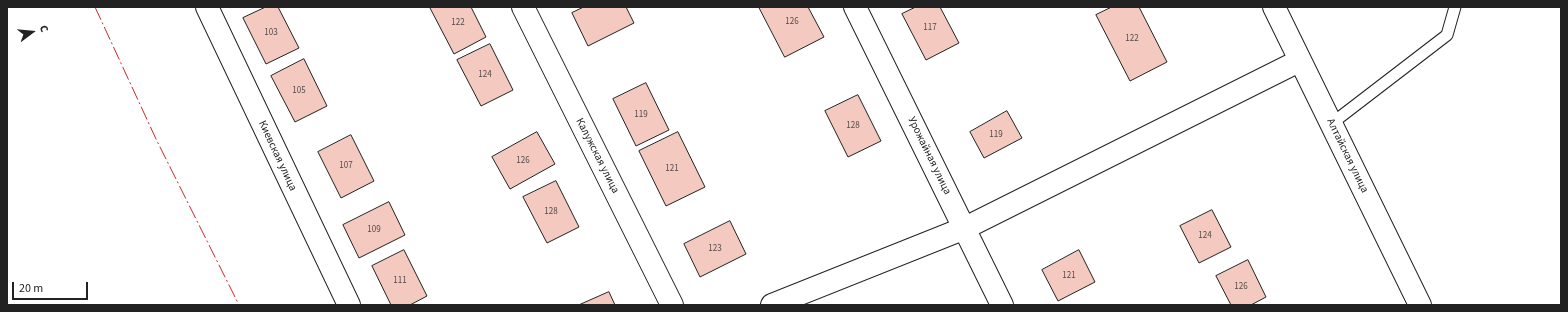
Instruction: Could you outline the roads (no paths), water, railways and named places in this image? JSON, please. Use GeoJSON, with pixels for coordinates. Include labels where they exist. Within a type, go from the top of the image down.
{"type":"FeatureCollection","features":[{"type":"Feature","properties":{"kind":"street","name":"Киевская улица"},"geometry":{"type":"LineString","coordinates":[[207,7],[348,305]]}},
{"type":"Feature","properties":{"kind":"street","name":"Калужская улица"},"geometry":{"type":"LineString","coordinates":[[523,7],[672,305]]}},
{"type":"Feature","properties":{"kind":"street","name":"Урожайная улица"},"geometry":{"type":"LineString","coordinates":[[855,7],[1002,305]]}},
{"type":"Feature","properties":{"kind":"street","name":"Алтайская улица"},"geometry":{"type":"LineString","coordinates":[[1274,7],[1299,61],[1420,305]]}},
{"type":"Feature","properties":{"kind":"street"},"geometry":{"type":"LineString","coordinates":[[772,305],[964,228],[1299,61]]}},
{"type":"Feature","properties":{"kind":"lane"},"geometry":{"type":"LineString","coordinates":[[1331,124],[1447,35],[1455,7]]}}]}
